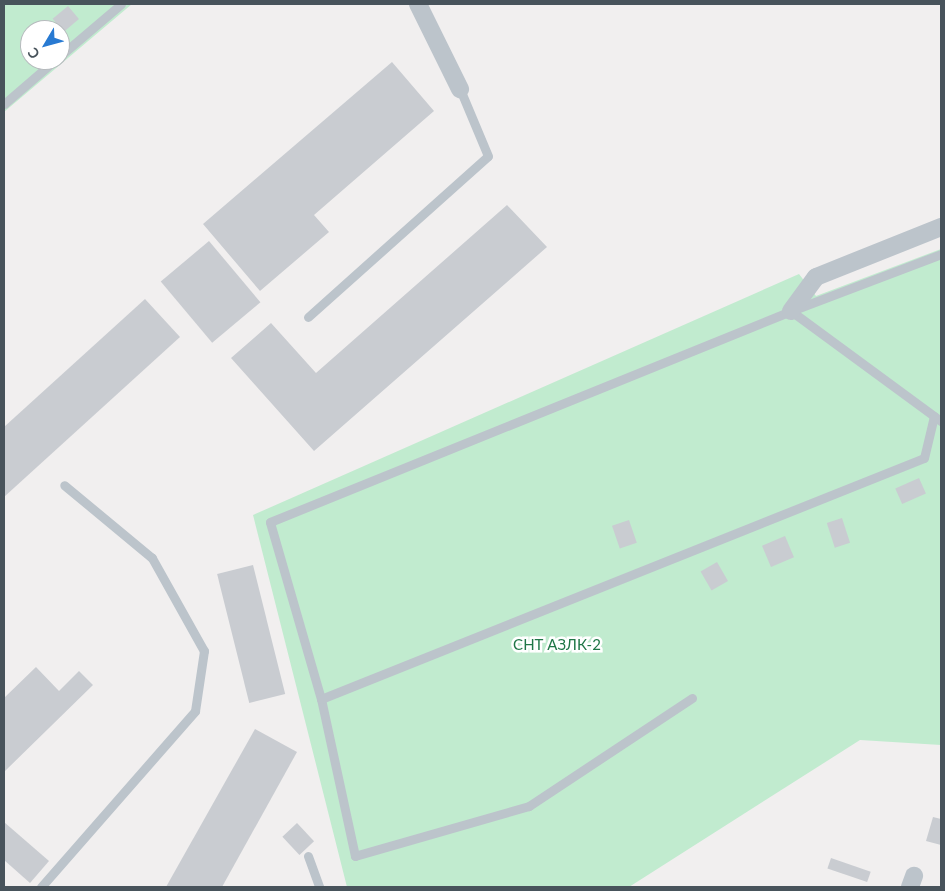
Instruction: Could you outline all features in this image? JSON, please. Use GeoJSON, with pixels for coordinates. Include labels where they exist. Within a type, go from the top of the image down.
{"type":"FeatureCollection","features":[{"type":"Feature","properties":{"kind":"street"},"geometry":{"type":"LineString","coordinates":[[418,4],[460,89]]}},
{"type":"Feature","properties":{"kind":"street"},"geometry":{"type":"LineString","coordinates":[[790,311],[816,277],[941,227]]}},
{"type":"Feature","properties":{"kind":"lane"},"geometry":{"type":"LineString","coordinates":[[70,47],[121,4]]}},
{"type":"Feature","properties":{"kind":"lane"},"geometry":{"type":"LineString","coordinates":[[4,104],[43,70]]}},
{"type":"Feature","properties":{"kind":"lane"},"geometry":{"type":"LineString","coordinates":[[308,318],[488,156],[460,89]]}},
{"type":"Feature","properties":{"kind":"lane"},"geometry":{"type":"LineString","coordinates":[[692,698],[529,806],[355,856],[321,699],[270,522],[790,311],[941,254]]}},
{"type":"Feature","properties":{"kind":"lane"},"geometry":{"type":"LineString","coordinates":[[321,699],[924,458],[938,418],[790,311]]}},
{"type":"Feature","properties":{"kind":"lane"},"geometry":{"type":"LineString","coordinates":[[41,887],[195,711],[204,651],[152,558],[64,485]]}},
{"type":"Feature","properties":{"kind":"lane"},"geometry":{"type":"LineString","coordinates":[[308,856],[319,887]]}},
{"type":"Feature","properties":{"kind":"green space"},"geometry":{"type":"Polygon","coordinates":[[[4,4],[132,4],[70,56],[70,20],[20,20],[20,70],[54,70],[4,112],[4,4]]]}},
{"type":"Feature","properties":{"kind":"green space","name":"СНТ АЗЛК-2"},"geometry":{"type":"Polygon","coordinates":[[[941,249],[941,745],[860,740],[629,887],[347,887],[253,515],[799,274],[816,296],[941,249]]]}},
{"type":"Feature","properties":{"kind":"building"},"geometry":{"type":"Polygon","coordinates":[[[68,6],[79,19],[70,27],[70,20],[54,20],[68,6]]]}},
{"type":"Feature","properties":{"kind":"building"},"geometry":{"type":"Polygon","coordinates":[[[392,62],[434,111],[314,215],[329,232],[260,291],[203,224],[392,62]]]}},
{"type":"Feature","properties":{"kind":"building"},"geometry":{"type":"Polygon","coordinates":[[[507,205],[547,247],[314,451],[231,358],[271,323],[316,373],[507,205]]]}},
{"type":"Feature","properties":{"kind":"building"},"geometry":{"type":"Polygon","coordinates":[[[209,241],[260,302],[212,343],[161,281],[209,241]]]}},
{"type":"Feature","properties":{"kind":"building"},"geometry":{"type":"Polygon","coordinates":[[[145,299],[180,337],[4,497],[4,427],[145,299]]]}},
{"type":"Feature","properties":{"kind":"building"},"geometry":{"type":"Polygon","coordinates":[[[919,478],[926,494],[902,504],[895,489],[919,478]]]}},
{"type":"Feature","properties":{"kind":"building"},"geometry":{"type":"Polygon","coordinates":[[[842,518],[850,543],[835,548],[827,523],[842,518]]]}},
{"type":"Feature","properties":{"kind":"building"},"geometry":{"type":"Polygon","coordinates":[[[629,520],[637,543],[620,549],[612,526],[629,520]]]}},
{"type":"Feature","properties":{"kind":"building"},"geometry":{"type":"Polygon","coordinates":[[[785,536],[794,557],[771,567],[762,546],[785,536]]]}},
{"type":"Feature","properties":{"kind":"building"},"geometry":{"type":"Polygon","coordinates":[[[717,562],[728,581],[712,591],[701,572],[717,562]]]}},
{"type":"Feature","properties":{"kind":"building"},"geometry":{"type":"Polygon","coordinates":[[[253,565],[285,694],[249,703],[217,574],[253,565]]]}},
{"type":"Feature","properties":{"kind":"building"},"geometry":{"type":"Polygon","coordinates":[[[36,667],[59,691],[79,671],[93,685],[4,772],[4,698],[36,667]]]}},
{"type":"Feature","properties":{"kind":"building"},"geometry":{"type":"Polygon","coordinates":[[[255,729],[297,752],[222,887],[166,887],[255,729]]]}},
{"type":"Feature","properties":{"kind":"building"},"geometry":{"type":"Polygon","coordinates":[[[933,817],[941,819],[941,845],[926,841],[933,817]]]}},
{"type":"Feature","properties":{"kind":"building"},"geometry":{"type":"Polygon","coordinates":[[[4,822],[49,861],[30,883],[4,860],[4,822]]]}},
{"type":"Feature","properties":{"kind":"building"},"geometry":{"type":"Polygon","coordinates":[[[297,823],[314,841],[299,855],[282,837],[297,823]]]}},
{"type":"Feature","properties":{"kind":"building"},"geometry":{"type":"Polygon","coordinates":[[[831,858],[871,872],[867,882],[827,868],[831,858]]]}}]}
